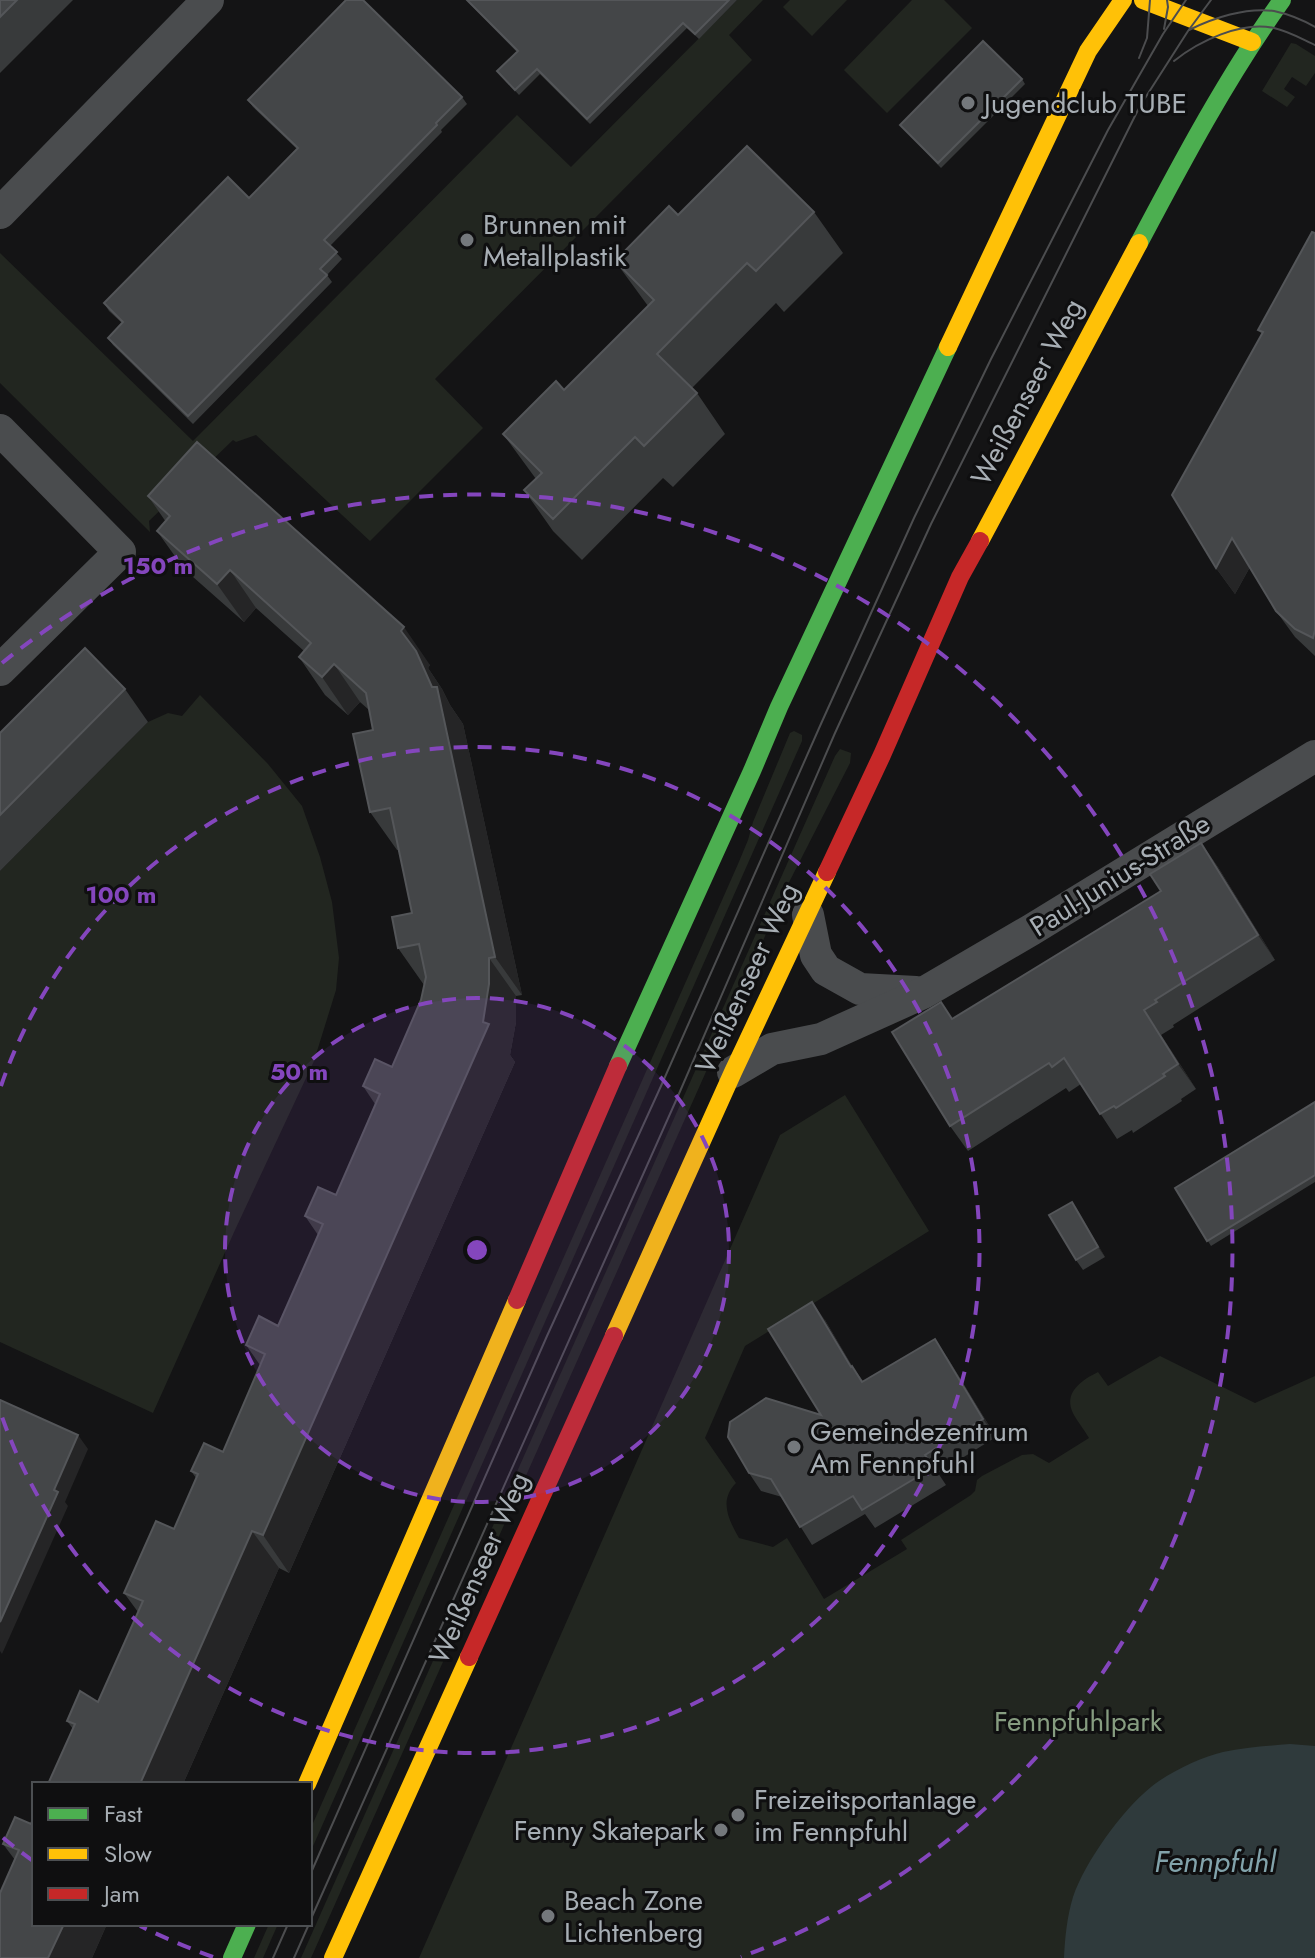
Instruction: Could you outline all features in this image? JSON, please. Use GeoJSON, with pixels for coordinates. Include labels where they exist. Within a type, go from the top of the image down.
{"type":"FeatureCollection","features":[{"type":"Feature","properties":{"kind":"main road"},"geometry":{"type":"LineString","coordinates":[[308,1782],[617,1068],[779,707],[1088,51],[1123,0]]}},
{"type":"Feature","properties":{"kind":"main road"},"geometry":{"type":"LineString","coordinates":[[1143,0],[1252,42]]}},
{"type":"Feature","properties":{"kind":"main road","name":"Weißenseer Weg"},"geometry":{"type":"LineString","coordinates":[[333,1958],[733,1072],[888,743],[960,577],[1202,125],[1252,42],[1282,0]]}},
{"type":"Feature","properties":{"kind":"main road"},"geometry":{"type":"LineString","coordinates":[[1239,21],[1252,42]]}},
{"type":"Feature","properties":{"kind":"main road"},"geometry":{"type":"LineString","coordinates":[[232,1958],[246,1926]]}},
{"type":"Feature","properties":{"kind":"street"},"geometry":{"type":"LineString","coordinates":[[0,213],[208,0]]}},
{"type":"Feature","properties":{"kind":"street"},"geometry":{"type":"LineString","coordinates":[[0,430],[120,552],[0,670]]}},
{"type":"Feature","properties":{"kind":"street","name":"Paul-Junius-Straße"},"geometry":{"type":"LineString","coordinates":[[733,1072],[772,1049],[827,1037],[923,993],[1315,756]]}},
{"type":"Feature","properties":{"kind":"street"},"geometry":{"type":"LineString","coordinates":[[808,915],[816,955],[826,970],[860,989],[923,993]]}},
{"type":"Feature","properties":{"kind":"green space"},"geometry":{"type":"Polygon","coordinates":[[[737,0],[763,0],[729,35],[752,60],[435,379],[483,428],[370,541],[256,435],[236,442],[233,440],[149,521],[150,532],[0,383],[0,253],[193,441],[517,115],[571,167],[737,0]]]}},
{"type":"Feature","properties":{"kind":"green space"},"geometry":{"type":"Polygon","coordinates":[[[790,0],[847,0],[812,36],[783,7],[790,0]]]}},
{"type":"Feature","properties":{"kind":"green space"},"geometry":{"type":"Polygon","coordinates":[[[912,0],[944,0],[972,28],[887,113],[844,70],[912,0]]]}},
{"type":"Feature","properties":{"kind":"green space"},"geometry":{"type":"Polygon","coordinates":[[[1291,43],[1315,56],[1315,73],[1306,86],[1292,77],[1284,89],[1295,97],[1287,107],[1262,91],[1291,43]]]}},
{"type":"Feature","properties":{"kind":"green space"},"geometry":{"type":"Polygon","coordinates":[[[200,695],[268,764],[302,806],[332,902],[339,958],[336,990],[314,1061],[153,1413],[0,1342],[0,871],[148,722],[168,713],[182,716],[200,695]]]}},
{"type":"Feature","properties":{"kind":"green space"},"geometry":{"type":"Polygon","coordinates":[[[794,731],[802,735],[802,741],[312,1848],[312,1825],[738,864],[790,733],[794,731]]]}},
{"type":"Feature","properties":{"kind":"green space"},"geometry":{"type":"Polygon","coordinates":[[[840,749],[851,753],[850,763],[781,898],[311,1958],[301,1958],[835,756],[840,749]]]}},
{"type":"Feature","properties":{"kind":"green space","name":"Fennpfuhlpark"},"geometry":{"type":"Polygon","coordinates":[[[845,1095],[929,1231],[745,1346],[705,1438],[736,1483],[727,1503],[735,1531],[739,1538],[773,1547],[787,1538],[824,1599],[907,1549],[901,1540],[971,1495],[982,1476],[1022,1455],[1033,1454],[1049,1463],[1089,1438],[1070,1404],[1073,1392],[1098,1372],[1108,1386],[1160,1356],[1255,1403],[1315,1376],[1315,1958],[419,1958],[780,1135],[845,1095]]]}},
{"type":"Feature","properties":{"kind":"green space"},"geometry":{"type":"Polygon","coordinates":[[[268,1926],[277,1926],[263,1958],[254,1958],[268,1926]]]}},
{"type":"Feature","properties":{"kind":"water","name":"Fennpfuhl"},"geometry":{"type":"Polygon","coordinates":[[[1290,1744],[1315,1746],[1315,1958],[1064,1958],[1069,1912],[1086,1868],[1140,1797],[1166,1776],[1205,1758],[1240,1749],[1290,1744]]]}},
{"type":"Feature","properties":{"kind":"building"},"geometry":{"type":"Polygon","coordinates":[[[0,0],[17,0],[0,17],[0,0]]]}},
{"type":"Feature","properties":{"kind":"building"},"geometry":{"type":"Polygon","coordinates":[[[346,0],[363,0],[462,97],[324,240],[337,252],[320,269],[327,275],[188,416],[108,338],[123,322],[104,303],[228,177],[249,198],[298,148],[248,100],[346,0]]]}},
{"type":"Feature","properties":{"kind":"building"},"geometry":{"type":"Polygon","coordinates":[[[467,0],[729,0],[695,34],[683,23],[587,119],[537,69],[515,90],[497,71],[518,51],[467,0]]]}},
{"type":"Feature","properties":{"kind":"building","name":"Jugendclub TUBE"},"geometry":{"type":"Polygon","coordinates":[[[983,41],[1022,79],[938,163],[900,125],[983,41]]]}},
{"type":"Feature","properties":{"kind":"building"},"geometry":{"type":"Polygon","coordinates":[[[747,146],[814,212],[756,271],[747,263],[657,354],[697,393],[644,446],[635,437],[553,519],[524,490],[542,473],[503,434],[556,381],[564,390],[654,300],[615,261],[669,206],[678,215],[747,146]]]}},
{"type":"Feature","properties":{"kind":"building"},"geometry":{"type":"Polygon","coordinates":[[[1312,232],[1315,233],[1313,638],[1295,629],[1276,611],[1232,538],[1216,568],[1172,495],[1263,332],[1258,330],[1312,232]]]}},
{"type":"Feature","properties":{"kind":"building"},"geometry":{"type":"Polygon","coordinates":[[[197,442],[404,627],[401,631],[416,651],[432,687],[437,687],[495,957],[489,958],[489,984],[483,1022],[489,1024],[263,1535],[252,1531],[141,1782],[49,1782],[75,1724],[67,1721],[80,1691],[98,1702],[143,1601],[124,1593],[156,1521],[174,1529],[198,1474],[191,1471],[204,1443],[223,1452],[265,1354],[246,1345],[259,1316],[278,1326],[323,1224],[305,1216],[318,1187],[336,1195],[380,1094],[363,1086],[375,1059],[392,1067],[421,1000],[426,977],[419,944],[398,948],[392,917],[412,913],[390,808],[370,812],[353,734],[373,730],[366,693],[334,664],[322,677],[299,657],[311,643],[230,570],[217,584],[157,531],[170,516],[148,496],[197,442]]]}},
{"type":"Feature","properties":{"kind":"building"},"geometry":{"type":"Polygon","coordinates":[[[85,648],[125,689],[0,815],[0,733],[85,648]]]}},
{"type":"Feature","properties":{"kind":"building"},"geometry":{"type":"Polygon","coordinates":[[[1201,843],[1258,935],[1144,1010],[1178,1064],[1116,1108],[1114,1106],[1100,1114],[1064,1058],[1052,1067],[1049,1063],[950,1126],[892,1032],[941,1002],[952,1019],[1161,891],[1150,874],[1201,843]]]}},
{"type":"Feature","properties":{"kind":"building"},"geometry":{"type":"Polygon","coordinates":[[[1315,1102],[1315,1175],[1207,1241],[1175,1188],[1315,1102]]]}},
{"type":"Feature","properties":{"kind":"building"},"geometry":{"type":"Polygon","coordinates":[[[1072,1202],[1098,1247],[1076,1260],[1049,1215],[1072,1202]]]}},
{"type":"Feature","properties":{"kind":"building","name":"Gemeindezentrum Am Fennpfuhl"},"geometry":{"type":"Polygon","coordinates":[[[812,1302],[862,1382],[935,1339],[983,1419],[925,1455],[934,1467],[862,1510],[853,1496],[800,1527],[771,1479],[749,1473],[728,1437],[730,1422],[766,1398],[821,1415],[768,1329],[812,1302]]]}},
{"type":"Feature","properties":{"kind":"building"},"geometry":{"type":"Polygon","coordinates":[[[0,1400],[78,1435],[54,1490],[58,1492],[0,1622],[0,1400]]]}},
{"type":"Feature","properties":{"kind":"building"},"geometry":{"type":"Polygon","coordinates":[[[15,1817],[31,1824],[32,1821],[32,1926],[63,1926],[48,1958],[0,1958],[0,1893],[19,1850],[3,1844],[15,1817]]]}},
{"type":"Feature","properties":{"kind":"tram line"},"geometry":{"type":"LineString","coordinates":[[1139,58],[1147,38],[1150,0]]}},
{"type":"Feature","properties":{"kind":"tram line"},"geometry":{"type":"LineString","coordinates":[[1164,29],[1167,0]]}},
{"type":"Feature","properties":{"kind":"tram line"},"geometry":{"type":"LineString","coordinates":[[312,1870],[547,1336],[914,518],[1108,130],[1186,0]]}},
{"type":"Feature","properties":{"kind":"tram line"},"geometry":{"type":"LineString","coordinates":[[312,1917],[678,1096],[835,733],[931,524],[1140,106],[1211,0]]}},
{"type":"Feature","properties":{"kind":"tram line"},"geometry":{"type":"LineString","coordinates":[[1189,30],[1230,14],[1263,10],[1285,14],[1315,27]]}},
{"type":"Feature","properties":{"kind":"tram line"},"geometry":{"type":"LineString","coordinates":[[1174,61],[1221,34],[1248,27],[1279,29],[1315,45]]}},
{"type":"Feature","properties":{"kind":"tram line"},"geometry":{"type":"LineString","coordinates":[[273,1958],[287,1926]]}},
{"type":"Feature","properties":{"kind":"tram line"},"geometry":{"type":"LineString","coordinates":[[294,1958],[308,1926]]}},
{"type":"Feature","properties":{"kind":"traffic: fast"},"geometry":{"type":"LineString","coordinates":[[1139,243],[1224,89],[1282,0]]}},
{"type":"Feature","properties":{"kind":"traffic: fast"},"geometry":{"type":"LineString","coordinates":[[618,1066],[779,707],[948,347]]}},
{"type":"Feature","properties":{"kind":"traffic: fast"},"geometry":{"type":"LineString","coordinates":[[232,1958],[246,1926]]}},
{"type":"Feature","properties":{"kind":"traffic: slow"},"geometry":{"type":"LineString","coordinates":[[948,347],[1088,51],[1123,0]]}},
{"type":"Feature","properties":{"kind":"traffic: slow"},"geometry":{"type":"LineString","coordinates":[[1143,0],[1252,42]]}},
{"type":"Feature","properties":{"kind":"traffic: slow"},"geometry":{"type":"LineString","coordinates":[[980,541],[1139,243]]}},
{"type":"Feature","properties":{"kind":"traffic: slow"},"geometry":{"type":"LineString","coordinates":[[614,1336],[827,872]]}},
{"type":"Feature","properties":{"kind":"traffic: slow"},"geometry":{"type":"LineString","coordinates":[[308,1782],[517,1300]]}},
{"type":"Feature","properties":{"kind":"traffic: slow"},"geometry":{"type":"LineString","coordinates":[[333,1958],[469,1657]]}},
{"type":"Feature","properties":{"kind":"traffic: jam"},"geometry":{"type":"LineString","coordinates":[[827,872],[960,577],[980,541]]}},
{"type":"Feature","properties":{"kind":"traffic: jam"},"geometry":{"type":"LineString","coordinates":[[517,1300],[618,1066]]}},
{"type":"Feature","properties":{"kind":"traffic: jam"},"geometry":{"type":"LineString","coordinates":[[469,1657],[614,1336]]}},
{"type":"Feature","properties":{"kind":"place","name":"Jugendclub TUBE"},"geometry":{"type":"Point","coordinates":[968,103]}},
{"type":"Feature","properties":{"kind":"place","name":"Brunnen mit Metallplastik"},"geometry":{"type":"Point","coordinates":[467,240]}},
{"type":"Feature","properties":{"kind":"place","name":"Gemeindezentrum Am Fennpfuhl"},"geometry":{"type":"Point","coordinates":[794,1447]}},
{"type":"Feature","properties":{"kind":"place","name":"Freizeitsportanlage im Fennpfuhl"},"geometry":{"type":"Point","coordinates":[738,1815]}},
{"type":"Feature","properties":{"kind":"place","name":"Fenny Skatepark"},"geometry":{"type":"Point","coordinates":[721,1830]}},
{"type":"Feature","properties":{"kind":"place","name":"Beach Zone Lichtenberg"},"geometry":{"type":"Point","coordinates":[548,1916]}}]}
